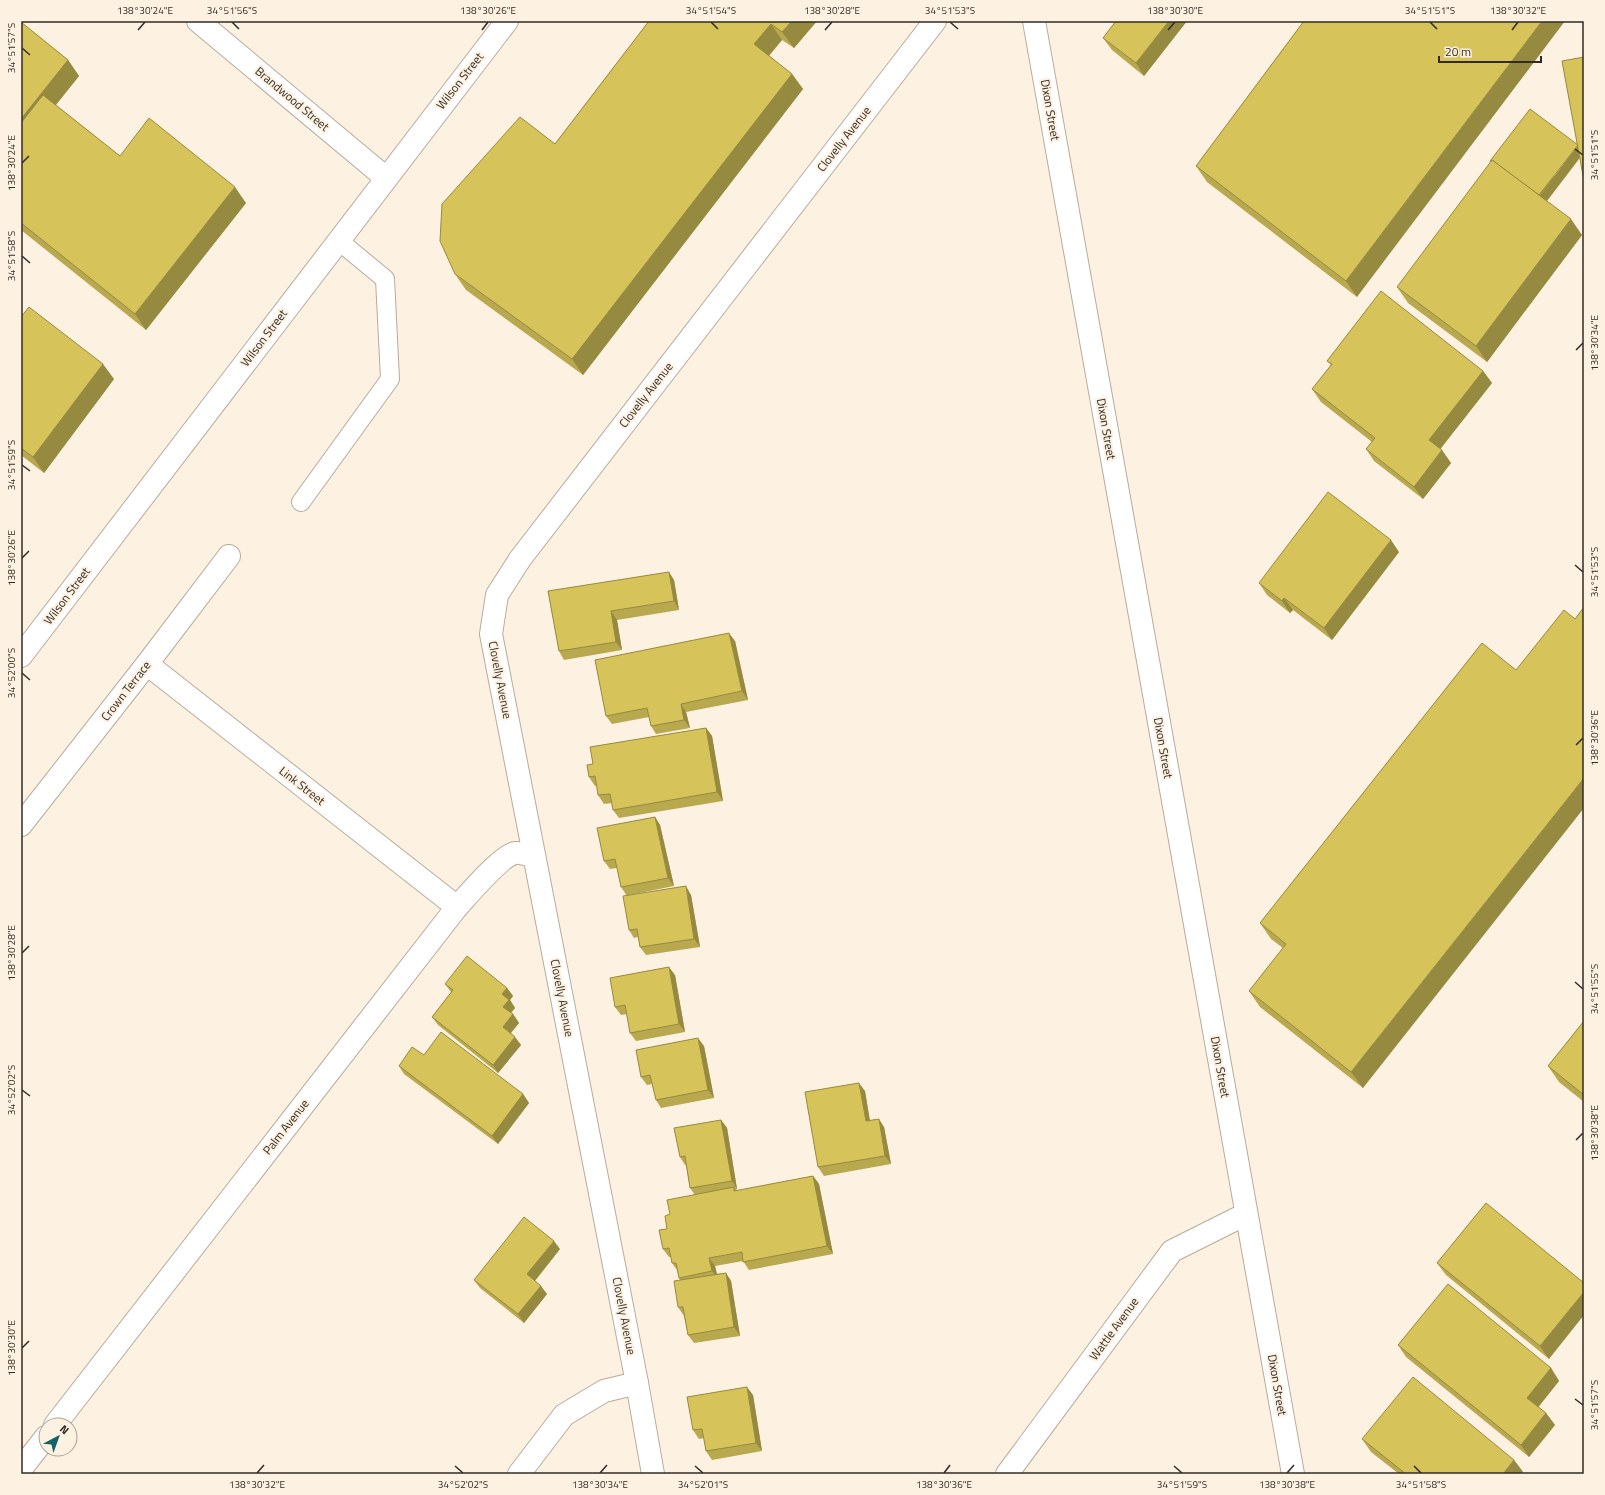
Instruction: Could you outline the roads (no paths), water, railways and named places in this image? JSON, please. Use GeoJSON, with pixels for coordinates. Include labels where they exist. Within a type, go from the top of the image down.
{"type":"FeatureCollection","features":[{"type":"Feature","properties":{"kind":"street","name":"Brandwood Street"},"geometry":{"type":"LineString","coordinates":[[198,21],[386,178]]}},
{"type":"Feature","properties":{"kind":"street","name":"Wilson Street"},"geometry":{"type":"LineString","coordinates":[[21,656],[506,21]]}},
{"type":"Feature","properties":{"kind":"street","name":"Clovelly Avenue"},"geometry":{"type":"LineString","coordinates":[[653,1474],[637,1383],[491,634],[496,595],[525,553],[935,21]]}},
{"type":"Feature","properties":{"kind":"street","name":"Dixon Street"},"geometry":{"type":"LineString","coordinates":[[1034,21],[1292,1474]]}},
{"type":"Feature","properties":{"kind":"street","name":"Crown Terrace"},"geometry":{"type":"LineString","coordinates":[[21,826],[229,556]]}},
{"type":"Feature","properties":{"kind":"street","name":"Link Street"},"geometry":{"type":"LineString","coordinates":[[147,664],[457,907]]}},
{"type":"Feature","properties":{"kind":"street","name":"Palm Avenue"},"geometry":{"type":"LineString","coordinates":[[61,1417],[457,907],[496,866],[515,853],[534,856]]}},
{"type":"Feature","properties":{"kind":"street","name":"Wattle Avenue"},"geometry":{"type":"LineString","coordinates":[[1007,1474],[1172,1251],[1246,1214]]}},
{"type":"Feature","properties":{"kind":"street"},"geometry":{"type":"LineString","coordinates":[[519,1474],[564,1415],[604,1391],[637,1383]]}},
{"type":"Feature","properties":{"kind":"street"},"geometry":{"type":"LineString","coordinates":[[21,1469],[38,1447]]}},
{"type":"Feature","properties":{"kind":"lane"},"geometry":{"type":"LineString","coordinates":[[301,502],[390,379],[385,279],[339,241]]}}]}
